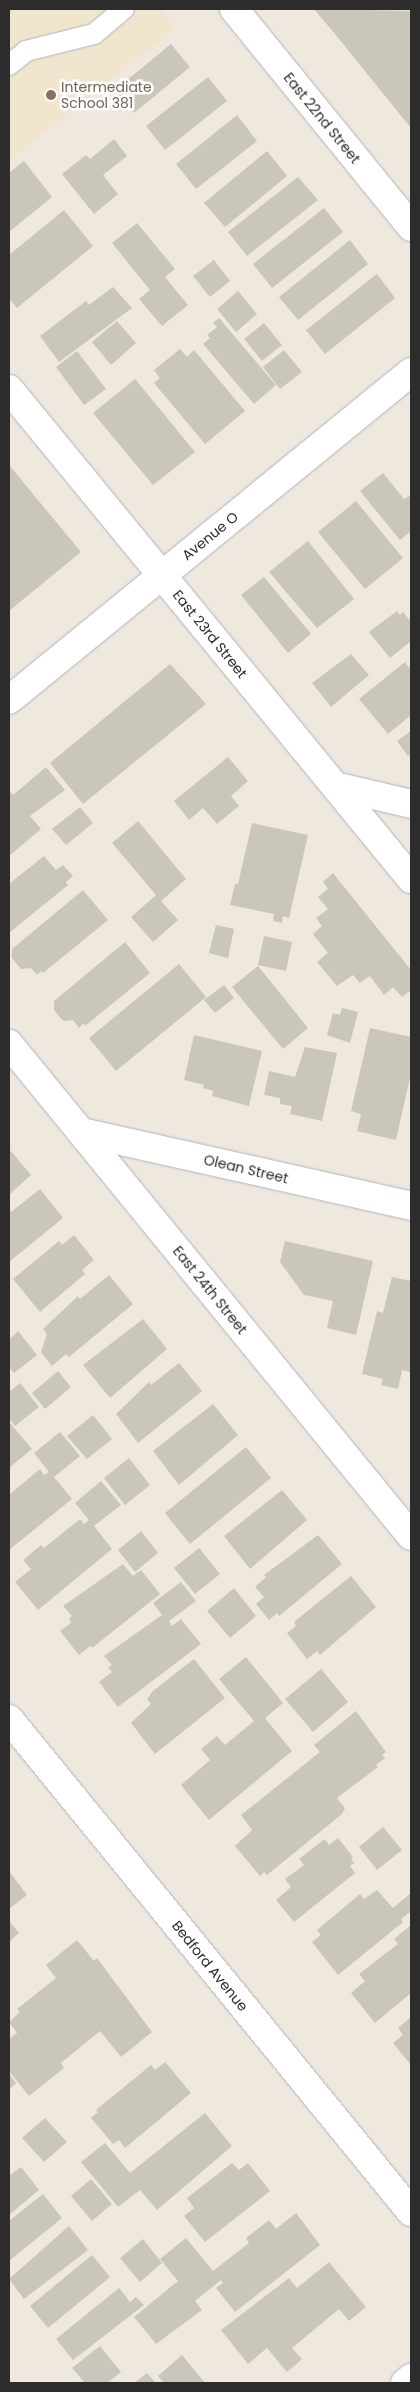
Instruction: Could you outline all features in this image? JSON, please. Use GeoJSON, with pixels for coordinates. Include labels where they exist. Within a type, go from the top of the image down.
{"type":"FeatureCollection","features":[{"type":"Feature","properties":{"kind":"street","name":"East 22nd Street"},"geometry":{"type":"LineString","coordinates":[[234,9],[411,227]]}},
{"type":"Feature","properties":{"kind":"street","name":"Avenue O"},"geometry":{"type":"LineString","coordinates":[[9,700],[411,372]]}},
{"type":"Feature","properties":{"kind":"street","name":"East 23rd Street"},"geometry":{"type":"LineString","coordinates":[[9,389],[411,879]]}},
{"type":"Feature","properties":{"kind":"street"},"geometry":{"type":"LineString","coordinates":[[335,786],[411,804]]}},
{"type":"Feature","properties":{"kind":"street","name":"East 24th Street"},"geometry":{"type":"LineString","coordinates":[[9,1044],[411,1536]]}},
{"type":"Feature","properties":{"kind":"street","name":"Olean Street"},"geometry":{"type":"LineString","coordinates":[[81,1132],[411,1206]]}},
{"type":"Feature","properties":{"kind":"street","name":"Bedford Avenue"},"geometry":{"type":"LineString","coordinates":[[9,1719],[411,2212]]}},
{"type":"Feature","properties":{"kind":"street"},"geometry":{"type":"LineString","coordinates":[[405,2383],[411,2378]]}},
{"type":"Feature","properties":{"kind":"lane"},"geometry":{"type":"LineString","coordinates":[[9,65],[26,51],[94,34],[124,9]]}},
{"type":"Feature","properties":{"kind":"shaded area","name":"Intermediate School 381"},"geometry":{"type":"Polygon","coordinates":[[[9,9],[160,9],[176,29],[9,161],[9,9]]]}},
{"type":"Feature","properties":{"kind":"building"},"geometry":{"type":"Polygon","coordinates":[[[314,9],[411,11],[411,128],[335,34],[314,9]]]}},
{"type":"Feature","properties":{"kind":"building"},"geometry":{"type":"Polygon","coordinates":[[[171,44],[190,67],[134,113],[115,90],[171,44]]]}},
{"type":"Feature","properties":{"kind":"building"},"geometry":{"type":"Polygon","coordinates":[[[208,77],[227,101],[165,150],[146,126],[208,77]]]}},
{"type":"Feature","properties":{"kind":"building"},"geometry":{"type":"Polygon","coordinates":[[[237,115],[257,141],[196,189],[176,164],[237,115]]]}},
{"type":"Feature","properties":{"kind":"building"},"geometry":{"type":"Polygon","coordinates":[[[114,139],[127,156],[103,175],[118,194],[94,214],[62,174],[86,155],[90,159],[114,139]]]}},
{"type":"Feature","properties":{"kind":"building"},"geometry":{"type":"Polygon","coordinates":[[[267,151],[287,176],[225,227],[204,203],[267,151]]]}},
{"type":"Feature","properties":{"kind":"building"},"geometry":{"type":"Polygon","coordinates":[[[24,161],[52,197],[9,232],[9,173],[24,161]]]}},
{"type":"Feature","properties":{"kind":"building"},"geometry":{"type":"Polygon","coordinates":[[[298,177],[318,200],[247,256],[228,232],[298,177]]]}},
{"type":"Feature","properties":{"kind":"building"},"geometry":{"type":"Polygon","coordinates":[[[324,208],[343,232],[272,288],[253,264],[324,208]]]}},
{"type":"Feature","properties":{"kind":"building"},"geometry":{"type":"Polygon","coordinates":[[[64,210],[93,246],[17,308],[9,298],[9,255],[64,210]]]}},
{"type":"Feature","properties":{"kind":"building"},"geometry":{"type":"Polygon","coordinates":[[[137,223],[175,269],[165,277],[188,305],[162,326],[139,299],[150,290],[112,243],[137,223]]]}},
{"type":"Feature","properties":{"kind":"building"},"geometry":{"type":"Polygon","coordinates":[[[350,240],[368,264],[298,320],[279,297],[350,240]]]}},
{"type":"Feature","properties":{"kind":"building"},"geometry":{"type":"Polygon","coordinates":[[[214,260],[230,281],[210,297],[193,276],[214,260]]]}},
{"type":"Feature","properties":{"kind":"building"},"geometry":{"type":"Polygon","coordinates":[[[377,274],[395,298],[325,354],[306,330],[377,274]]]}},
{"type":"Feature","properties":{"kind":"building"},"geometry":{"type":"Polygon","coordinates":[[[113,287],[132,308],[59,362],[40,336],[86,301],[89,305],[113,287]]]}},
{"type":"Feature","properties":{"kind":"building"},"geometry":{"type":"Polygon","coordinates":[[[238,291],[257,314],[236,332],[217,309],[238,291]]]}},
{"type":"Feature","properties":{"kind":"building"},"geometry":{"type":"Polygon","coordinates":[[[219,318],[276,385],[254,404],[203,344],[210,338],[207,335],[217,327],[213,323],[219,318]]]}},
{"type":"Feature","properties":{"kind":"building"},"geometry":{"type":"Polygon","coordinates":[[[117,321],[136,343],[111,365],[92,342],[117,321]]]}},
{"type":"Feature","properties":{"kind":"building"},"geometry":{"type":"Polygon","coordinates":[[[264,323],[282,345],[262,361],[244,339],[264,323]]]}},
{"type":"Feature","properties":{"kind":"building"},"geometry":{"type":"Polygon","coordinates":[[[180,349],[187,357],[194,350],[245,411],[205,444],[154,383],[160,378],[154,370],[180,349]]]}},
{"type":"Feature","properties":{"kind":"building"},"geometry":{"type":"Polygon","coordinates":[[[284,350],[302,372],[280,389],[263,367],[284,350]]]}},
{"type":"Feature","properties":{"kind":"building"},"geometry":{"type":"Polygon","coordinates":[[[77,351],[106,389],[84,405],[56,367],[77,351]]]}},
{"type":"Feature","properties":{"kind":"building"},"geometry":{"type":"Polygon","coordinates":[[[135,379],[195,452],[153,485],[93,413],[135,379]]]}},
{"type":"Feature","properties":{"kind":"building"},"geometry":{"type":"Polygon","coordinates":[[[9,465],[81,552],[9,611],[9,465]]]}},
{"type":"Feature","properties":{"kind":"building"},"geometry":{"type":"Polygon","coordinates":[[[383,473],[404,499],[409,496],[411,499],[411,531],[400,540],[360,491],[383,473]]]}},
{"type":"Feature","properties":{"kind":"building"},"geometry":{"type":"Polygon","coordinates":[[[356,501],[403,558],[365,589],[318,532],[356,501]]]}},
{"type":"Feature","properties":{"kind":"building"},"geometry":{"type":"Polygon","coordinates":[[[308,541],[354,599],[317,628],[269,572],[308,541]]]}},
{"type":"Feature","properties":{"kind":"building"},"geometry":{"type":"Polygon","coordinates":[[[264,577],[311,634],[288,653],[241,595],[264,577]]]}},
{"type":"Feature","properties":{"kind":"building"},"geometry":{"type":"Polygon","coordinates":[[[397,611],[400,615],[403,612],[411,622],[411,641],[390,658],[369,632],[397,611]]]}},
{"type":"Feature","properties":{"kind":"building"},"geometry":{"type":"Polygon","coordinates":[[[351,654],[369,675],[331,707],[312,683],[351,654]]]}},
{"type":"Feature","properties":{"kind":"building"},"geometry":{"type":"Polygon","coordinates":[[[405,662],[411,670],[411,715],[388,734],[359,699],[405,662]]]}},
{"type":"Feature","properties":{"kind":"building"},"geometry":{"type":"Polygon","coordinates":[[[170,664],[206,704],[83,804],[50,763],[170,664]]]}},
{"type":"Feature","properties":{"kind":"building"},"geometry":{"type":"Polygon","coordinates":[[[411,731],[411,754],[408,756],[397,741],[411,731]]]}},
{"type":"Feature","properties":{"kind":"building"},"geometry":{"type":"Polygon","coordinates":[[[228,757],[248,781],[231,796],[239,806],[217,824],[203,808],[189,820],[174,801],[228,757]]]}},
{"type":"Feature","properties":{"kind":"building"},"geometry":{"type":"Polygon","coordinates":[[[46,767],[65,790],[30,816],[41,829],[9,856],[9,790],[13,795],[46,767]]]}},
{"type":"Feature","properties":{"kind":"building"},"geometry":{"type":"Polygon","coordinates":[[[80,807],[93,823],[66,845],[52,829],[80,807]]]}},
{"type":"Feature","properties":{"kind":"building"},"geometry":{"type":"Polygon","coordinates":[[[138,821],[186,879],[161,901],[178,920],[153,942],[131,917],[156,895],[112,843],[138,821]]]}},
{"type":"Feature","properties":{"kind":"building"},"geometry":{"type":"Polygon","coordinates":[[[252,823],[308,835],[289,918],[283,916],[282,923],[273,921],[274,914],[230,905],[235,884],[238,884],[252,823]]]}},
{"type":"Feature","properties":{"kind":"building"},"geometry":{"type":"Polygon","coordinates":[[[44,856],[56,870],[63,865],[73,876],[66,882],[68,885],[9,933],[9,884],[44,856]]]}},
{"type":"Feature","properties":{"kind":"building"},"geometry":{"type":"Polygon","coordinates":[[[333,873],[411,970],[411,990],[402,997],[393,987],[384,995],[370,976],[360,983],[353,975],[337,986],[317,962],[328,953],[313,934],[322,926],[316,918],[328,909],[318,897],[328,889],[323,882],[333,873]]]}},
{"type":"Feature","properties":{"kind":"building"},"geometry":{"type":"Polygon","coordinates":[[[83,890],[108,920],[43,973],[41,971],[37,975],[31,968],[21,969],[12,958],[12,949],[83,890]]]}},
{"type":"Feature","properties":{"kind":"building"},"geometry":{"type":"Polygon","coordinates":[[[216,925],[234,929],[228,958],[209,953],[216,925]]]}},
{"type":"Feature","properties":{"kind":"building"},"geometry":{"type":"Polygon","coordinates":[[[264,936],[292,942],[286,971],[258,965],[264,936]]]}},
{"type":"Feature","properties":{"kind":"building"},"geometry":{"type":"Polygon","coordinates":[[[125,942],[150,973],[85,1026],[84,1023],[79,1028],[73,1020],[63,1021],[54,1010],[54,1001],[125,942]]]}},
{"type":"Feature","properties":{"kind":"building"},"geometry":{"type":"Polygon","coordinates":[[[179,964],[206,997],[116,1071],[89,1038],[179,964]]]}},
{"type":"Feature","properties":{"kind":"building"},"geometry":{"type":"Polygon","coordinates":[[[258,966],[308,1028],[283,1049],[232,987],[258,966]]]}},
{"type":"Feature","properties":{"kind":"building"},"geometry":{"type":"Polygon","coordinates":[[[224,985],[234,998],[215,1013],[204,1000],[224,985]]]}},
{"type":"Feature","properties":{"kind":"building"},"geometry":{"type":"Polygon","coordinates":[[[342,1008],[358,1012],[350,1043],[327,1035],[333,1013],[340,1015],[342,1008]]]}},
{"type":"Feature","properties":{"kind":"building"},"geometry":{"type":"Polygon","coordinates":[[[370,1028],[411,1037],[411,1073],[396,1140],[357,1131],[361,1114],[351,1111],[370,1028]]]}},
{"type":"Feature","properties":{"kind":"building"},"geometry":{"type":"Polygon","coordinates":[[[194,1035],[262,1051],[249,1106],[212,1096],[213,1091],[203,1088],[204,1085],[184,1080],[194,1035]]]}},
{"type":"Feature","properties":{"kind":"building"},"geometry":{"type":"Polygon","coordinates":[[[305,1047],[337,1053],[322,1121],[290,1114],[292,1106],[280,1104],[280,1098],[264,1095],[269,1071],[295,1077],[305,1047]]]}},
{"type":"Feature","properties":{"kind":"building"},"geometry":{"type":"Polygon","coordinates":[[[11,1151],[31,1175],[9,1195],[9,1153],[11,1151]]]}},
{"type":"Feature","properties":{"kind":"building"},"geometry":{"type":"Polygon","coordinates":[[[40,1189],[63,1218],[9,1262],[9,1210],[11,1212],[40,1189]]]}},
{"type":"Feature","properties":{"kind":"building"},"geometry":{"type":"Polygon","coordinates":[[[74,1235],[94,1260],[82,1270],[85,1274],[40,1312],[13,1279],[59,1241],[62,1245],[74,1235]]]}},
{"type":"Feature","properties":{"kind":"building"},"geometry":{"type":"Polygon","coordinates":[[[285,1241],[373,1261],[356,1335],[327,1328],[333,1301],[304,1295],[280,1262],[285,1241]]]}},
{"type":"Feature","properties":{"kind":"building"},"geometry":{"type":"Polygon","coordinates":[[[109,1275],[133,1304],[69,1357],[66,1354],[52,1366],[41,1352],[47,1334],[43,1329],[78,1296],[80,1299],[109,1275]]]}},
{"type":"Feature","properties":{"kind":"building"},"geometry":{"type":"Polygon","coordinates":[[[392,1277],[411,1281],[411,1372],[402,1370],[398,1389],[381,1385],[383,1379],[362,1374],[377,1311],[383,1313],[392,1277]]]}},
{"type":"Feature","properties":{"kind":"building"},"geometry":{"type":"Polygon","coordinates":[[[143,1319],[167,1349],[110,1398],[83,1365],[143,1319]]]}},
{"type":"Feature","properties":{"kind":"building"},"geometry":{"type":"Polygon","coordinates":[[[18,1331],[37,1355],[14,1373],[9,1367],[9,1340],[18,1331]]]}},
{"type":"Feature","properties":{"kind":"building"},"geometry":{"type":"Polygon","coordinates":[[[179,1363],[202,1391],[138,1443],[116,1414],[149,1382],[151,1385],[179,1363]]]}},
{"type":"Feature","properties":{"kind":"building"},"geometry":{"type":"Polygon","coordinates":[[[58,1371],[71,1387],[45,1409],[32,1393],[58,1371]]]}},
{"type":"Feature","properties":{"kind":"building"},"geometry":{"type":"Polygon","coordinates":[[[20,1383],[39,1407],[15,1426],[9,1418],[9,1392],[20,1383]]]}},
{"type":"Feature","properties":{"kind":"building"},"geometry":{"type":"Polygon","coordinates":[[[213,1404],[238,1435],[179,1485],[153,1451],[213,1404]]]}},
{"type":"Feature","properties":{"kind":"building"},"geometry":{"type":"Polygon","coordinates":[[[93,1415],[112,1439],[87,1459],[67,1436],[93,1415]]]}},
{"type":"Feature","properties":{"kind":"building"},"geometry":{"type":"Polygon","coordinates":[[[9,1422],[32,1449],[9,1468],[9,1422]]]}},
{"type":"Feature","properties":{"kind":"building"},"geometry":{"type":"Polygon","coordinates":[[[60,1432],[80,1456],[54,1477],[72,1499],[9,1550],[9,1495],[40,1469],[44,1475],[49,1472],[34,1453],[60,1432]]]}},
{"type":"Feature","properties":{"kind":"building"},"geometry":{"type":"Polygon","coordinates":[[[246,1447],[271,1478],[190,1544],[165,1513],[246,1447]]]}},
{"type":"Feature","properties":{"kind":"building"},"geometry":{"type":"Polygon","coordinates":[[[129,1458],[150,1485],[125,1505],[104,1478],[129,1458]]]}},
{"type":"Feature","properties":{"kind":"building"},"geometry":{"type":"Polygon","coordinates":[[[101,1481],[121,1505],[94,1526],[112,1549],[38,1610],[15,1582],[31,1569],[23,1560],[41,1545],[44,1548],[80,1519],[84,1524],[89,1520],[75,1503],[101,1481]]]}},
{"type":"Feature","properties":{"kind":"building"},"geometry":{"type":"Polygon","coordinates":[[[282,1490],[307,1520],[250,1569],[224,1536],[282,1490]]]}},
{"type":"Feature","properties":{"kind":"building"},"geometry":{"type":"Polygon","coordinates":[[[141,1531],[158,1553],[135,1572],[118,1550],[141,1531]]]}},
{"type":"Feature","properties":{"kind":"building"},"geometry":{"type":"Polygon","coordinates":[[[318,1535],[342,1564],[279,1616],[277,1613],[269,1620],[256,1604],[264,1597],[255,1587],[266,1577],[264,1575],[318,1535]]]}},
{"type":"Feature","properties":{"kind":"building"},"geometry":{"type":"Polygon","coordinates":[[[199,1548],[220,1574],[195,1594],[174,1568],[199,1548]]]}},
{"type":"Feature","properties":{"kind":"building"},"geometry":{"type":"Polygon","coordinates":[[[123,1564],[133,1576],[141,1570],[160,1594],[92,1648],[90,1646],[79,1655],[60,1631],[71,1623],[69,1619],[72,1616],[63,1606],[123,1564]]]}},
{"type":"Feature","properties":{"kind":"building"},"geometry":{"type":"Polygon","coordinates":[[[351,1576],[376,1607],[320,1655],[317,1651],[307,1659],[287,1633],[296,1626],[294,1622],[351,1576]]]}},
{"type":"Feature","properties":{"kind":"building"},"geometry":{"type":"Polygon","coordinates":[[[181,1582],[196,1601],[169,1621],[172,1626],[181,1619],[201,1644],[118,1707],[99,1682],[112,1672],[108,1668],[112,1665],[104,1656],[162,1615],[153,1603],[181,1582]]]}},
{"type":"Feature","properties":{"kind":"building"},"geometry":{"type":"Polygon","coordinates":[[[234,1588],[256,1616],[230,1638],[207,1611],[234,1588]]]}},
{"type":"Feature","properties":{"kind":"building"},"geometry":{"type":"Polygon","coordinates":[[[246,1657],[283,1703],[265,1718],[292,1751],[209,1820],[181,1785],[210,1760],[201,1749],[217,1736],[225,1745],[254,1721],[219,1679],[246,1657]]]}},
{"type":"Feature","properties":{"kind":"building"},"geometry":{"type":"Polygon","coordinates":[[[194,1659],[225,1698],[155,1754],[131,1723],[151,1704],[147,1699],[153,1691],[194,1659]]]}},
{"type":"Feature","properties":{"kind":"building"},"geometry":{"type":"Polygon","coordinates":[[[321,1669],[348,1702],[313,1732],[285,1699],[321,1669]]]}},
{"type":"Feature","properties":{"kind":"building"},"geometry":{"type":"Polygon","coordinates":[[[356,1711],[386,1752],[382,1755],[385,1758],[376,1765],[378,1767],[337,1798],[345,1808],[342,1814],[267,1875],[264,1872],[260,1876],[235,1846],[252,1830],[241,1815],[320,1752],[314,1745],[356,1711]]]}},
{"type":"Feature","properties":{"kind":"building"},"geometry":{"type":"Polygon","coordinates":[[[383,1827],[402,1850],[377,1870],[359,1847],[383,1827]]]}},
{"type":"Feature","properties":{"kind":"building"},"geometry":{"type":"Polygon","coordinates":[[[338,1838],[353,1857],[351,1859],[354,1863],[350,1866],[355,1873],[294,1922],[276,1900],[291,1887],[285,1879],[304,1865],[299,1859],[325,1839],[329,1845],[338,1838]]]}},
{"type":"Feature","properties":{"kind":"building"},"geometry":{"type":"Polygon","coordinates":[[[9,1871],[27,1895],[9,1909],[9,1871]]]}},
{"type":"Feature","properties":{"kind":"building"},"geometry":{"type":"Polygon","coordinates":[[[377,1890],[393,1908],[411,1893],[411,1914],[410,1912],[401,1919],[403,1922],[338,1975],[312,1942],[321,1935],[317,1930],[360,1894],[364,1899],[377,1890]]]}},
{"type":"Feature","properties":{"kind":"building"},"geometry":{"type":"Polygon","coordinates":[[[9,1921],[19,1933],[9,1942],[9,1921]]]}},
{"type":"Feature","properties":{"kind":"building"},"geometry":{"type":"Polygon","coordinates":[[[411,1925],[411,1993],[375,2023],[351,1993],[365,1981],[359,1974],[398,1944],[394,1939],[411,1925]]]}},
{"type":"Feature","properties":{"kind":"building"},"geometry":{"type":"Polygon","coordinates":[[[77,1940],[94,1961],[97,1958],[152,2032],[121,2057],[100,2031],[61,2063],[64,2068],[29,2096],[9,2071],[9,2039],[17,2033],[9,2022],[20,2012],[17,2009],[56,1978],[46,1965],[77,1940]]]}},
{"type":"Feature","properties":{"kind":"building"},"geometry":{"type":"Polygon","coordinates":[[[411,2017],[411,2065],[393,2043],[403,2035],[398,2028],[411,2017]]]}},
{"type":"Feature","properties":{"kind":"building"},"geometry":{"type":"Polygon","coordinates":[[[165,2062],[191,2093],[125,2148],[119,2140],[113,2144],[91,2118],[98,2112],[96,2110],[151,2065],[155,2070],[165,2062]]]}},
{"type":"Feature","properties":{"kind":"building"},"geometry":{"type":"Polygon","coordinates":[[[9,2074],[16,2083],[9,2090],[9,2074]]]}},
{"type":"Feature","properties":{"kind":"building"},"geometry":{"type":"Polygon","coordinates":[[[205,2113],[232,2146],[157,2210],[140,2190],[118,2207],[81,2162],[105,2143],[130,2173],[205,2113]]]}},
{"type":"Feature","properties":{"kind":"building"},"geometry":{"type":"Polygon","coordinates":[[[45,2118],[67,2142],[44,2162],[22,2138],[45,2118]]]}},
{"type":"Feature","properties":{"kind":"building"},"geometry":{"type":"Polygon","coordinates":[[[232,2163],[239,2170],[248,2163],[270,2191],[205,2242],[184,2216],[194,2208],[187,2198],[232,2163]]]}},
{"type":"Feature","properties":{"kind":"building"},"geometry":{"type":"Polygon","coordinates":[[[21,2167],[39,2190],[9,2215],[9,2176],[21,2167]]]}},
{"type":"Feature","properties":{"kind":"building"},"geometry":{"type":"Polygon","coordinates":[[[91,2179],[112,2204],[92,2221],[71,2196],[91,2179]]]}},
{"type":"Feature","properties":{"kind":"building"},"geometry":{"type":"Polygon","coordinates":[[[43,2194],[62,2218],[9,2261],[9,2221],[43,2194]]]}},
{"type":"Feature","properties":{"kind":"building"},"geometry":{"type":"Polygon","coordinates":[[[296,2213],[320,2245],[235,2312],[216,2288],[223,2283],[221,2280],[195,2301],[202,2310],[156,2344],[134,2317],[178,2281],[160,2259],[186,2238],[213,2271],[249,2243],[246,2238],[269,2220],[276,2229],[296,2213]]]}},
{"type":"Feature","properties":{"kind":"building"},"geometry":{"type":"Polygon","coordinates":[[[69,2226],[88,2250],[24,2299],[9,2279],[69,2226]]]}},
{"type":"Feature","properties":{"kind":"building"},"geometry":{"type":"Polygon","coordinates":[[[143,2239],[162,2263],[140,2282],[120,2258],[143,2239]]]}},
{"type":"Feature","properties":{"kind":"building"},"geometry":{"type":"Polygon","coordinates":[[[92,2255],[110,2277],[48,2328],[30,2306],[92,2255]]]}},
{"type":"Feature","properties":{"kind":"building"},"geometry":{"type":"Polygon","coordinates":[[[329,2262],[366,2307],[349,2321],[339,2309],[292,2348],[302,2359],[287,2372],[267,2348],[248,2364],[221,2330],[289,2278],[297,2288],[329,2262]]]}},
{"type":"Feature","properties":{"kind":"building"},"geometry":{"type":"Polygon","coordinates":[[[119,2288],[130,2302],[136,2297],[144,2305],[73,2360],[56,2339],[119,2288]]]}},
{"type":"Feature","properties":{"kind":"building"},"geometry":{"type":"Polygon","coordinates":[[[100,2346],[121,2372],[107,2383],[85,2383],[72,2368],[100,2346]]]}},
{"type":"Feature","properties":{"kind":"building"},"geometry":{"type":"Polygon","coordinates":[[[182,2355],[205,2383],[164,2383],[158,2376],[182,2355]]]}},
{"type":"Feature","properties":{"kind":"building"},"geometry":{"type":"Polygon","coordinates":[[[147,2373],[156,2383],[134,2383],[147,2373]]]}},
{"type":"Feature","properties":{"kind":"place","name":"Intermediate School 381"},"geometry":{"type":"Point","coordinates":[51,95]}}]}
